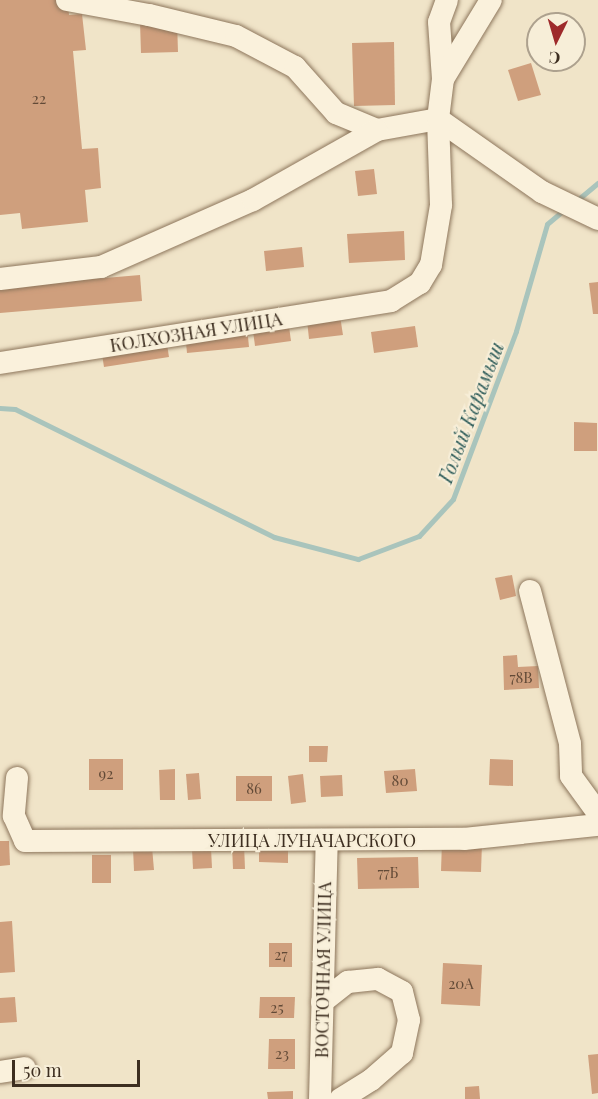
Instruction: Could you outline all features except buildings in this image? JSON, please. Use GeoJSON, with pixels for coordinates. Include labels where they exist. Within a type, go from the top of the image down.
{"type":"FeatureCollection","features":[{"type":"Feature","properties":{"kind":"street"},"geometry":{"type":"LineString","coordinates":[[67,0],[149,15],[236,36],[296,67],[336,113],[377,130]]}},
{"type":"Feature","properties":{"kind":"street"},"geometry":{"type":"LineString","coordinates":[[438,119],[443,79],[439,21],[447,0]]}},
{"type":"Feature","properties":{"kind":"street"},"geometry":{"type":"LineString","coordinates":[[443,79],[491,0]]}},
{"type":"Feature","properties":{"kind":"street"},"geometry":{"type":"LineString","coordinates":[[0,279],[101,267],[254,200],[377,130],[438,119],[542,192],[594,217]]}},
{"type":"Feature","properties":{"kind":"street","name":"КОЛХОЗНАЯ УЛИЦА"},"geometry":{"type":"LineString","coordinates":[[0,363],[391,301],[420,283],[431,266],[441,205],[438,119]]}},
{"type":"Feature","properties":{"kind":"street"},"geometry":{"type":"LineString","coordinates":[[530,591],[570,744],[571,776],[598,813]]}},
{"type":"Feature","properties":{"kind":"street","name":"УЛИЦА ЛУНАЧАРСКОГО"},"geometry":{"type":"LineString","coordinates":[[17,778],[14,816],[25,841],[464,839],[598,825]]}},
{"type":"Feature","properties":{"kind":"street","name":"ВОСТОЧНАЯ УЛИЦА"},"geometry":{"type":"LineString","coordinates":[[320,1099],[327,840]]}},
{"type":"Feature","properties":{"kind":"street"},"geometry":{"type":"LineString","coordinates":[[322,1002],[348,982],[378,979],[402,992],[409,1020],[402,1053],[371,1080],[341,1099]]}},
{"type":"Feature","properties":{"kind":"street"},"geometry":{"type":"LineString","coordinates":[[0,1072],[25,1068]]}},
{"type":"Feature","properties":{"kind":"waterway","name":"Голый Карамыш"},"geometry":{"type":"LineString","coordinates":[[575,202],[598,183]]}},
{"type":"Feature","properties":{"kind":"waterway","name":"Голый Карамыш"},"geometry":{"type":"LineString","coordinates":[[0,408],[15,409],[274,537],[358,559],[419,536],[453,499],[516,331],[547,224],[565,209]]}}]}
